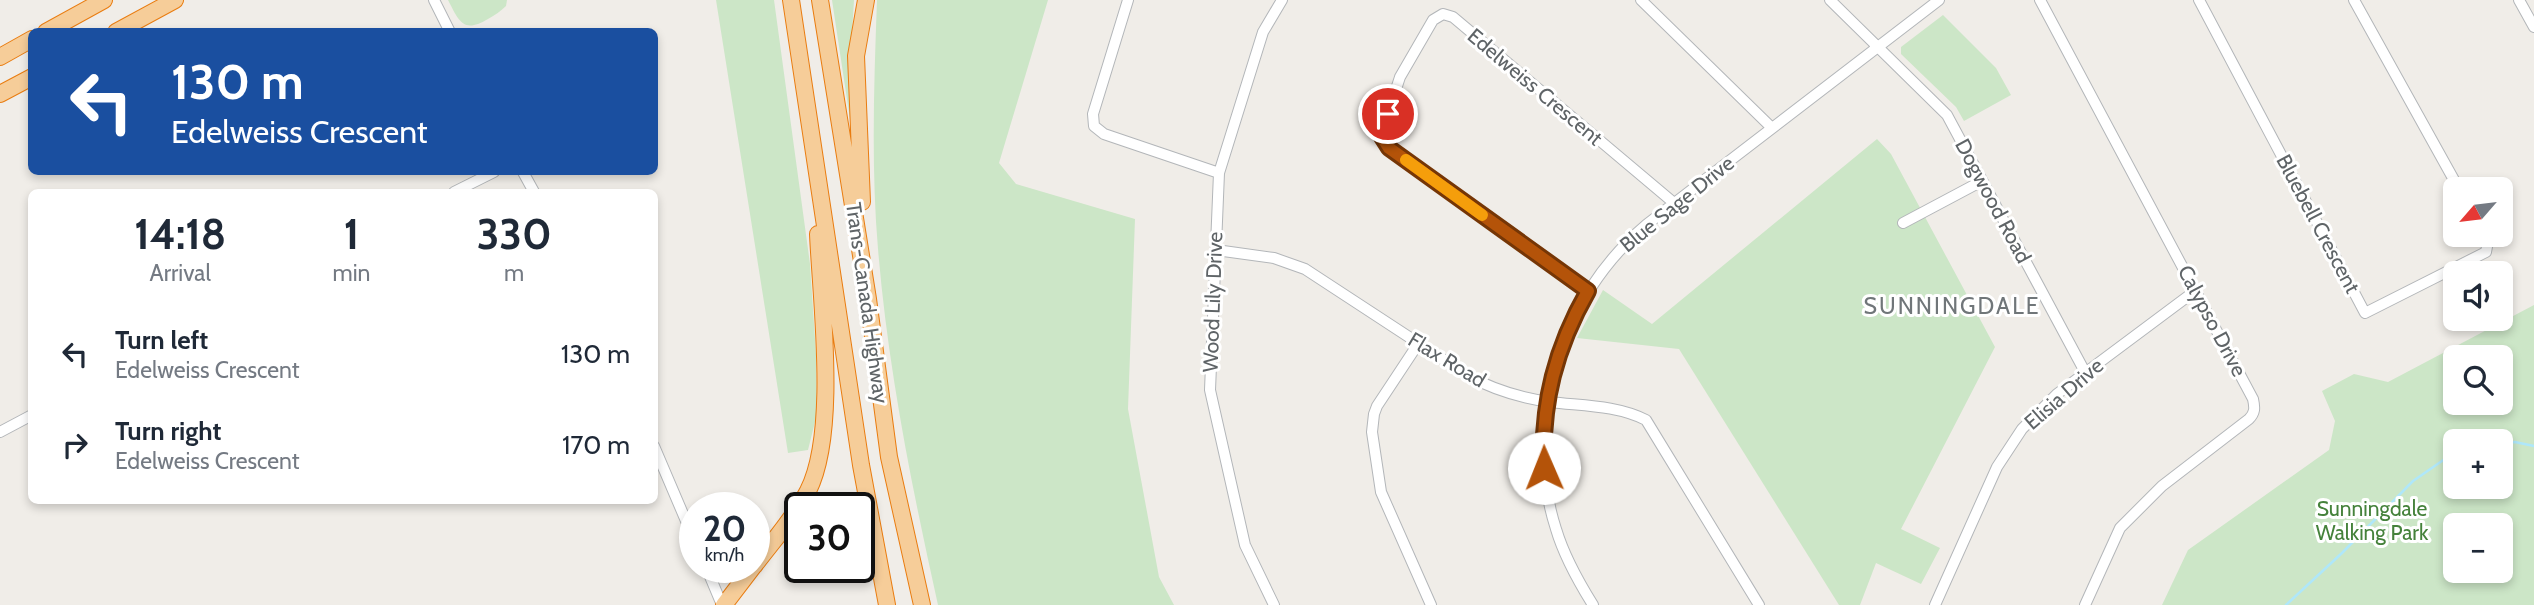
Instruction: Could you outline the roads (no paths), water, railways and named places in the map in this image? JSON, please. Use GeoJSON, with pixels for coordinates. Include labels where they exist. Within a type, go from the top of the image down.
{"type":"FeatureCollection","features":[{"type":"Feature","properties":{"kind":"highway"},"geometry":{"type":"LineString","coordinates":[[53,28],[97,0]]}},
{"type":"Feature","properties":{"kind":"highway"},"geometry":{"type":"LineString","coordinates":[[61,23],[104,0]]}},
{"type":"Feature","properties":{"kind":"highway"},"geometry":{"type":"LineString","coordinates":[[123,28],[175,0]]}},
{"type":"Feature","properties":{"kind":"highway","name":"Trans-Canada Highway"},"geometry":{"type":"LineString","coordinates":[[791,0],[861,464],[887,605]]}},
{"type":"Feature","properties":{"kind":"highway","name":"Trans-Canada Highway"},"geometry":{"type":"LineString","coordinates":[[820,0],[868,299],[889,457],[922,605]]}},
{"type":"Feature","properties":{"kind":"highway"},"geometry":{"type":"LineString","coordinates":[[866,0],[856,57],[856,88],[868,299]]}},
{"type":"Feature","properties":{"kind":"highway"},"geometry":{"type":"LineString","coordinates":[[0,57],[28,41]]}},
{"type":"Feature","properties":{"kind":"highway"},"geometry":{"type":"LineString","coordinates":[[0,94],[28,79]]}},
{"type":"Feature","properties":{"kind":"highway"},"geometry":{"type":"LineString","coordinates":[[770,543],[808,490],[821,452],[824,355],[813,144]]}},
{"type":"Feature","properties":{"kind":"highway"},"geometry":{"type":"LineString","coordinates":[[723,605],[740,583]]}},
{"type":"Feature","properties":{"kind":"street"},"geometry":{"type":"LineString","coordinates":[[433,0],[448,28]]}},
{"type":"Feature","properties":{"kind":"street"},"geometry":{"type":"LineString","coordinates":[[1128,0],[1093,114],[1094,125],[1104,134],[1219,173]]}},
{"type":"Feature","properties":{"kind":"street","name":"Wood Lily Drive"},"geometry":{"type":"LineString","coordinates":[[1274,605],[1245,545],[1211,403],[1219,173],[1263,32],[1282,0]]}},
{"type":"Feature","properties":{"kind":"street"},"geometry":{"type":"LineString","coordinates":[[1641,0],[1772,128]]}},
{"type":"Feature","properties":{"kind":"street","name":"Dogwood Road"},"geometry":{"type":"LineString","coordinates":[[1830,0],[1947,115],[2085,372]]}},
{"type":"Feature","properties":{"kind":"street","name":"Blue Sage Drive"},"geometry":{"type":"LineString","coordinates":[[1594,605],[1574,573],[1555,528],[1544,468],[1546,402],[1558,353],[1573,317],[1588,291],[1622,247],[1674,203],[1939,0]]}},
{"type":"Feature","properties":{"kind":"street","name":"Calypso Drive"},"geometry":{"type":"LineString","coordinates":[[2040,0],[2253,399],[2253,414],[2162,486],[2120,528],[2085,605]]}},
{"type":"Feature","properties":{"kind":"street","name":"Bluebell Crescent"},"geometry":{"type":"LineString","coordinates":[[2199,0],[2365,313],[2486,252],[2487,247]]}},
{"type":"Feature","properties":{"kind":"street"},"geometry":{"type":"LineString","coordinates":[[2354,0],[2452,177]]}},
{"type":"Feature","properties":{"kind":"street"},"geometry":{"type":"LineString","coordinates":[[2519,0],[2534,27]]}},
{"type":"Feature","properties":{"kind":"street","name":"Edelweiss Crescent"},"geometry":{"type":"LineString","coordinates":[[1588,291],[1389,148],[1383,141],[1382,132],[1399,77],[1433,20],[1443,14],[1453,18],[1674,203]]}},
{"type":"Feature","properties":{"kind":"street"},"geometry":{"type":"LineString","coordinates":[[460,189],[488,175]]}},
{"type":"Feature","properties":{"kind":"street"},"geometry":{"type":"LineString","coordinates":[[1903,223],[1982,181]]}},
{"type":"Feature","properties":{"kind":"street","name":"Flax Road"},"geometry":{"type":"LineString","coordinates":[[1216,250],[1256,254],[1290,262],[1320,278],[1480,382],[1512,394],[1546,402],[1627,411],[1646,420],[1759,605]]}},
{"type":"Feature","properties":{"kind":"street","name":"Elisia Drive"},"geometry":{"type":"LineString","coordinates":[[1935,605],[1997,467],[2013,440],[2044,406],[2085,372],[2195,290]]}},
{"type":"Feature","properties":{"kind":"street"},"geometry":{"type":"LineString","coordinates":[[1418,344],[1377,406],[1372,432],[1384,502],[1430,605]]}},
{"type":"Feature","properties":{"kind":"street"},"geometry":{"type":"LineString","coordinates":[[0,432],[28,417]]}},
{"type":"Feature","properties":{"kind":"street"},"geometry":{"type":"LineString","coordinates":[[658,455],[679,505]]}},
{"type":"Feature","properties":{"kind":"street"},"geometry":{"type":"LineString","coordinates":[[713,583],[723,605]]}},
{"type":"Feature","properties":{"kind":"waterway"},"geometry":{"type":"LineString","coordinates":[[2513,442],[2534,446]]}},
{"type":"Feature","properties":{"kind":"waterway"},"geometry":{"type":"LineString","coordinates":[[2286,605],[2413,481],[2443,460]]}},
{"type":"Feature","properties":{"kind":"district","name":"SUNNINGDALE"},"geometry":{"type":"Point","coordinates":[1952,306]}},
{"type":"Feature","properties":{"kind":"park label","name":"Sunningdale Walking Park"},"geometry":{"type":"Point","coordinates":[2372,521]}}]}
